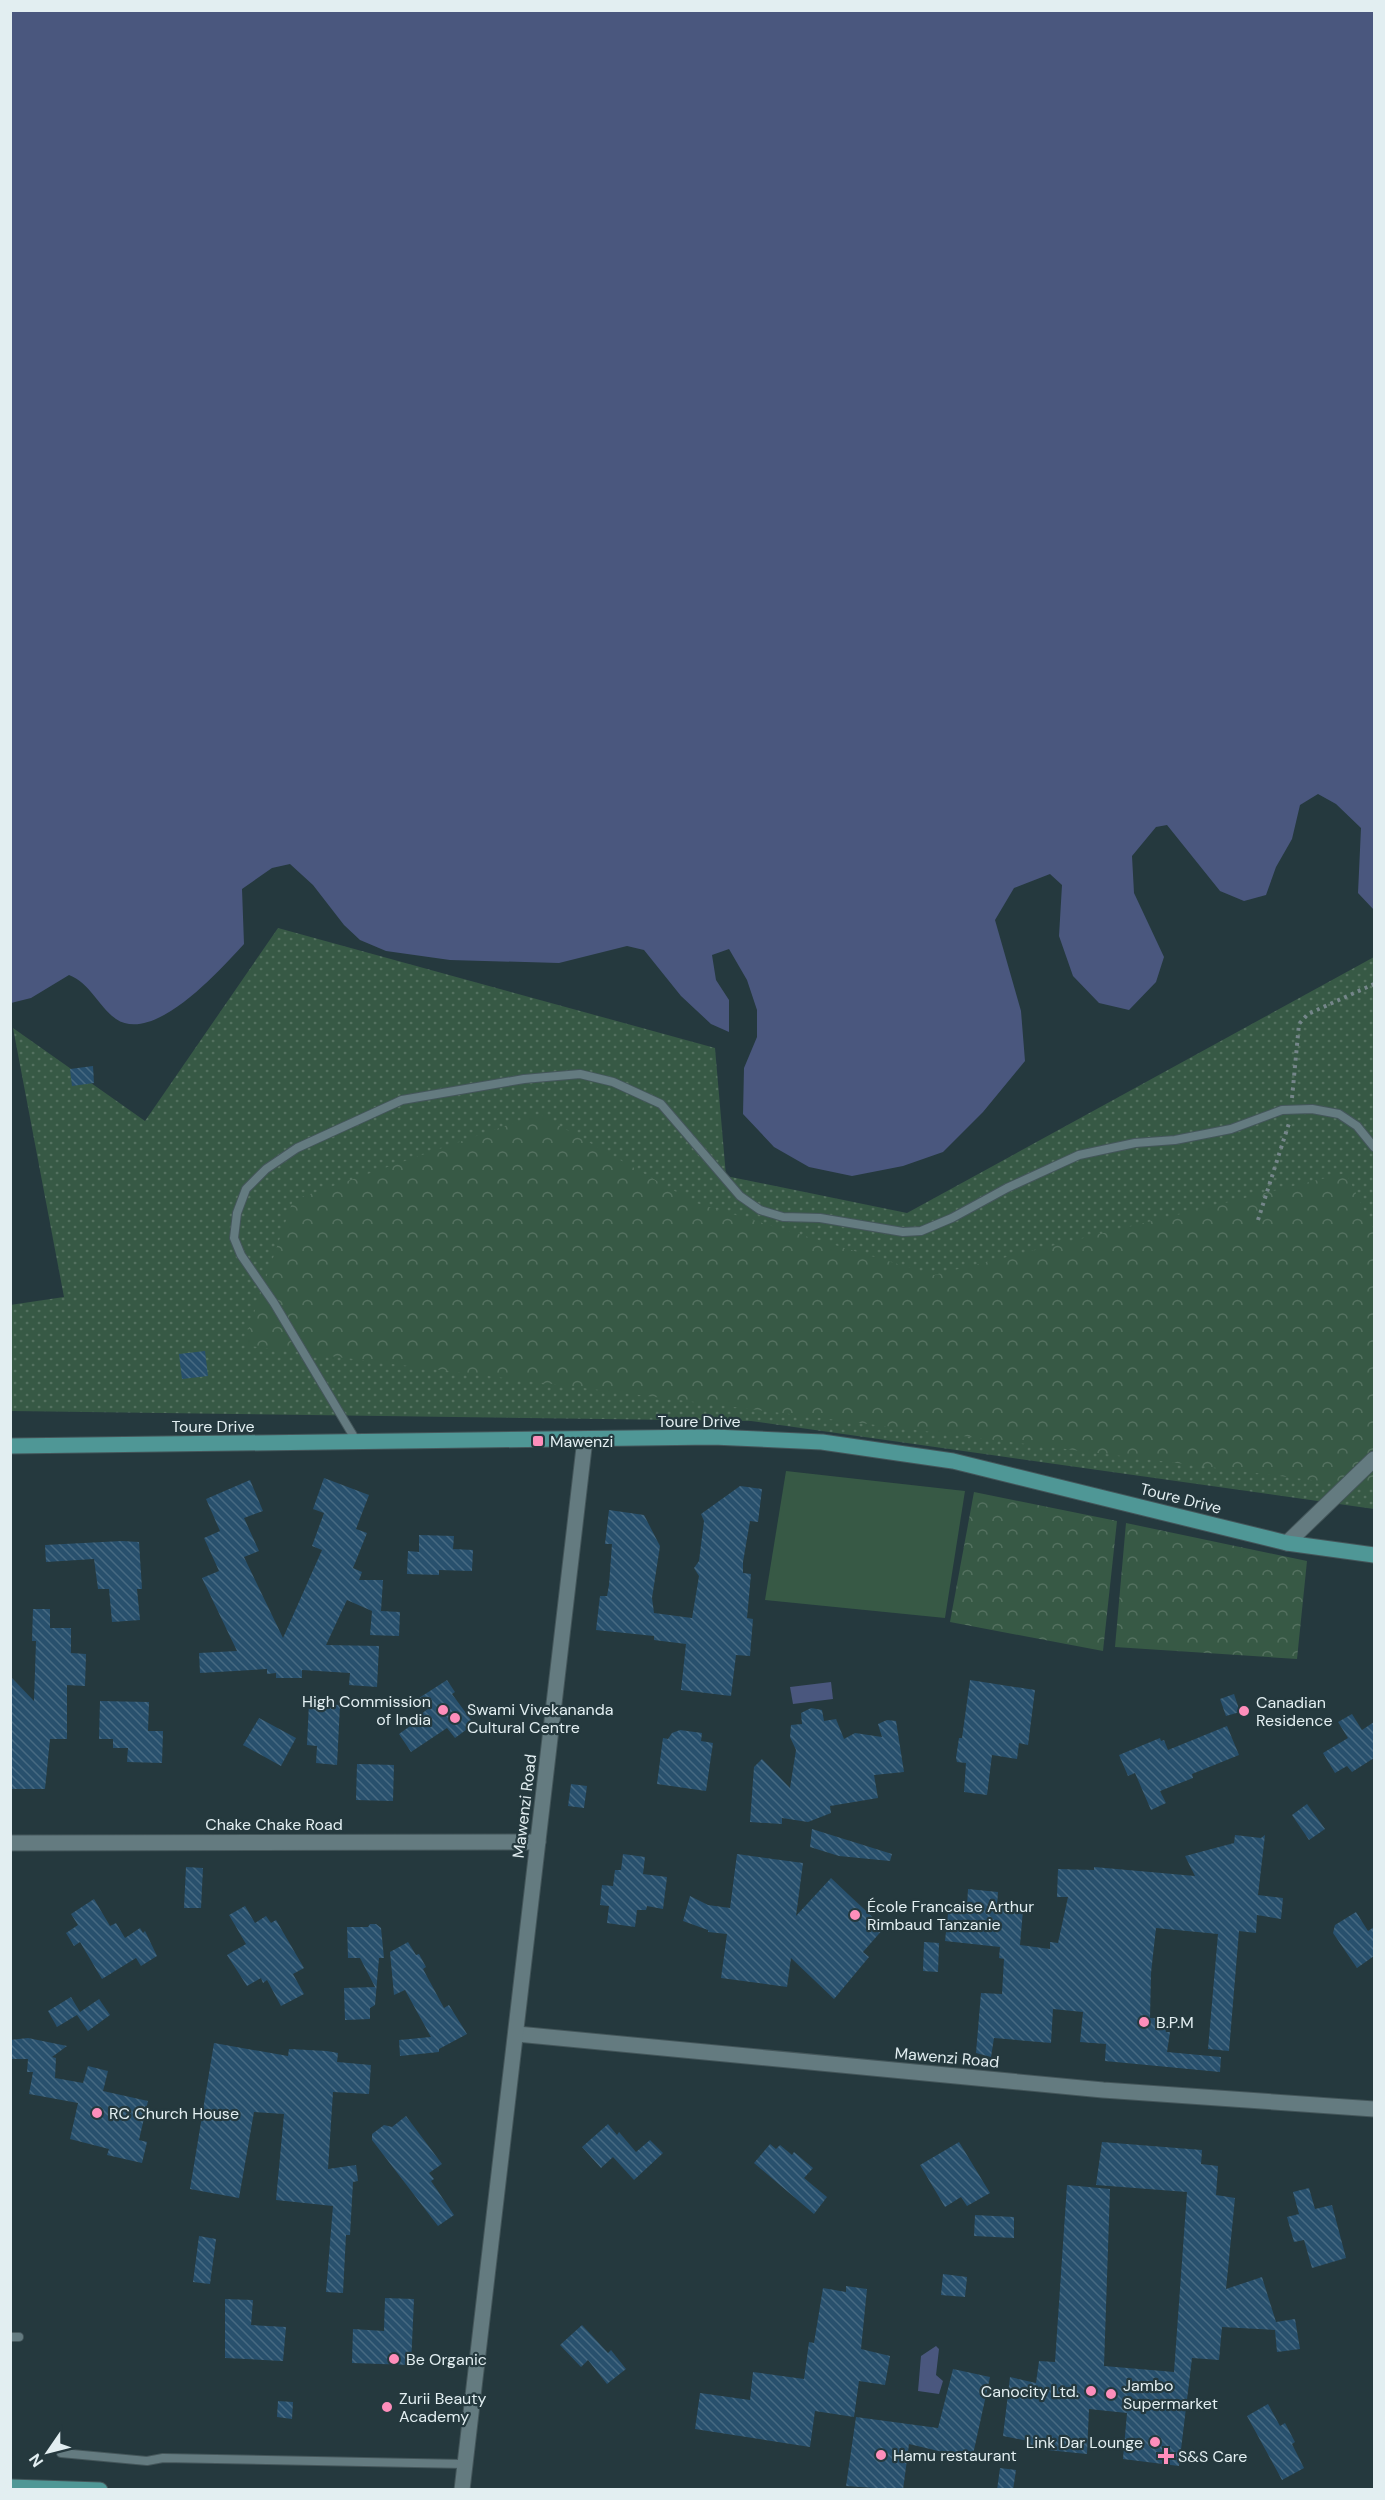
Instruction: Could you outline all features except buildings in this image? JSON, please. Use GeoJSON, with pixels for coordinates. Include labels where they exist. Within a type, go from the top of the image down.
{"type":"FeatureCollection","features":[{"type":"Feature","properties":{"kind":"street","name":"Toure Drive"},"geometry":{"type":"LineString","coordinates":[[10,1446],[358,1444],[713,1437],[822,1442],[953,1461],[1287,1543],[1374,1555]]}},
{"type":"Feature","properties":{"kind":"street","name":"Mawenzi Road"},"geometry":{"type":"LineString","coordinates":[[462,2490],[585,1439]]}},
{"type":"Feature","properties":{"kind":"street"},"geometry":{"type":"LineString","coordinates":[[1287,1543],[1374,1460]]}},
{"type":"Feature","properties":{"kind":"street","name":"Chake Chake Road"},"geometry":{"type":"LineString","coordinates":[[10,1843],[538,1842]]}},
{"type":"Feature","properties":{"kind":"street","name":"Mawenzi Road"},"geometry":{"type":"LineString","coordinates":[[517,2034],[1103,2090],[1374,2109]]}},
{"type":"Feature","properties":{"kind":"street"},"geometry":{"type":"LineString","coordinates":[[10,2487],[100,2490]]}},
{"type":"Feature","properties":{"kind":"lane"},"geometry":{"type":"LineString","coordinates":[[358,1444],[273,1303],[241,1255],[234,1238],[236,1222],[246,1189],[266,1169],[297,1148],[402,1100],[535,1078],[580,1074],[613,1082],[661,1104],[740,1196],[760,1210],[783,1217],[820,1218],[903,1232],[921,1231],[951,1218],[1007,1188],[1079,1155],[1135,1143],[1175,1140],[1231,1129],[1292,1109],[1339,1114],[1357,1126],[1374,1147]]}},
{"type":"Feature","properties":{"kind":"lane"},"geometry":{"type":"LineString","coordinates":[[61,2453],[147,2461],[163,2458],[464,2464]]}},
{"type":"Feature","properties":{"kind":"path"},"geometry":{"type":"LineString","coordinates":[[1258,1220],[1287,1136],[1292,1109],[1299,1024],[1308,1014],[1374,984]]}},
{"type":"Feature","properties":{"kind":"green space"},"geometry":{"type":"Polygon","coordinates":[[[278,928],[715,1048],[726,1176],[907,1213],[1374,957],[1374,1509],[751,1421],[11,1411],[10,1305],[64,1297],[13,1028],[145,1121],[278,928]]]}},
{"type":"Feature","properties":{"kind":"green space"},"geometry":{"type":"Polygon","coordinates":[[[539,1114],[696,1203],[934,1275],[1346,1173],[1374,1230],[1374,1488],[243,1345],[293,1200],[539,1114]]]}},
{"type":"Feature","properties":{"kind":"green space"},"geometry":{"type":"Polygon","coordinates":[[[786,1471],[965,1491],[945,1618],[765,1600],[786,1471]]]}},
{"type":"Feature","properties":{"kind":"green space"},"geometry":{"type":"Polygon","coordinates":[[[974,1492],[1117,1521],[1103,1651],[950,1622],[974,1492]]]}},
{"type":"Feature","properties":{"kind":"green space"},"geometry":{"type":"Polygon","coordinates":[[[1126,1523],[1307,1561],[1297,1659],[1115,1647],[1126,1523]]]}},
{"type":"Feature","properties":{"kind":"water"},"geometry":{"type":"Polygon","coordinates":[[[11,10],[1374,11],[1374,910],[1358,893],[1361,828],[1336,804],[1318,794],[1300,805],[1292,839],[1276,867],[1266,895],[1244,901],[1220,891],[1167,825],[1156,827],[1132,856],[1134,893],[1164,957],[1156,982],[1129,1010],[1099,1003],[1073,976],[1059,936],[1062,885],[1050,874],[1014,888],[995,920],[1021,1011],[1025,1061],[983,1112],[943,1152],[903,1166],[852,1176],[809,1167],[774,1147],[743,1114],[744,1068],[757,1037],[757,1010],[747,980],[729,949],[712,955],[716,980],[729,1000],[729,1032],[711,1024],[681,996],[644,950],[627,946],[559,963],[450,960],[386,951],[360,940],[344,925],[313,885],[290,864],[272,868],[242,889],[244,944],[186,1001],[149,1022],[131,1024],[116,1019],[89,989],[69,975],[31,998],[11,1003],[11,10]]]}},
{"type":"Feature","properties":{"kind":"water"},"geometry":{"type":"Polygon","coordinates":[[[831,1682],[833,1699],[793,1704],[790,1687],[831,1682]]]}},
{"type":"Feature","properties":{"kind":"water"},"geometry":{"type":"Polygon","coordinates":[[[936,2346],[939,2349],[936,2375],[943,2381],[939,2394],[918,2391],[921,2356],[936,2346]]]}},
{"type":"Feature","properties":{"kind":"place","name":"Mawenzi"},"geometry":{"type":"Point","coordinates":[538,1441]}},
{"type":"Feature","properties":{"kind":"place","name":"High Commission of India"},"geometry":{"type":"Point","coordinates":[443,1710]}},
{"type":"Feature","properties":{"kind":"place","name":"Canadian Residence"},"geometry":{"type":"Point","coordinates":[1244,1711]}},
{"type":"Feature","properties":{"kind":"place","name":"Swami Vivekananda Cultural Centre"},"geometry":{"type":"Point","coordinates":[455,1718]}},
{"type":"Feature","properties":{"kind":"place","name":"École Francaise Arthur Rimbaud Tanzanie"},"geometry":{"type":"Point","coordinates":[855,1915]}},
{"type":"Feature","properties":{"kind":"place","name":"B.P.M"},"geometry":{"type":"Point","coordinates":[1144,2022]}},
{"type":"Feature","properties":{"kind":"place","name":"RC Church House"},"geometry":{"type":"Point","coordinates":[97,2113]}},
{"type":"Feature","properties":{"kind":"place","name":"Be Organic"},"geometry":{"type":"Point","coordinates":[394,2359]}},
{"type":"Feature","properties":{"kind":"place","name":"Canocity Ltd."},"geometry":{"type":"Point","coordinates":[1091,2391]}},
{"type":"Feature","properties":{"kind":"place","name":"Jambo Supermarket"},"geometry":{"type":"Point","coordinates":[1111,2394]}},
{"type":"Feature","properties":{"kind":"place","name":"Zurii Beauty Academy"},"geometry":{"type":"Point","coordinates":[387,2407]}},
{"type":"Feature","properties":{"kind":"place","name":"Link Dar Lounge"},"geometry":{"type":"Point","coordinates":[1155,2442]}},
{"type":"Feature","properties":{"kind":"place","name":"Hamu restaurant"},"geometry":{"type":"Point","coordinates":[881,2455]}},
{"type":"Feature","properties":{"kind":"place","name":"S&S Care"},"geometry":{"type":"Point","coordinates":[1166,2456]}}]}
